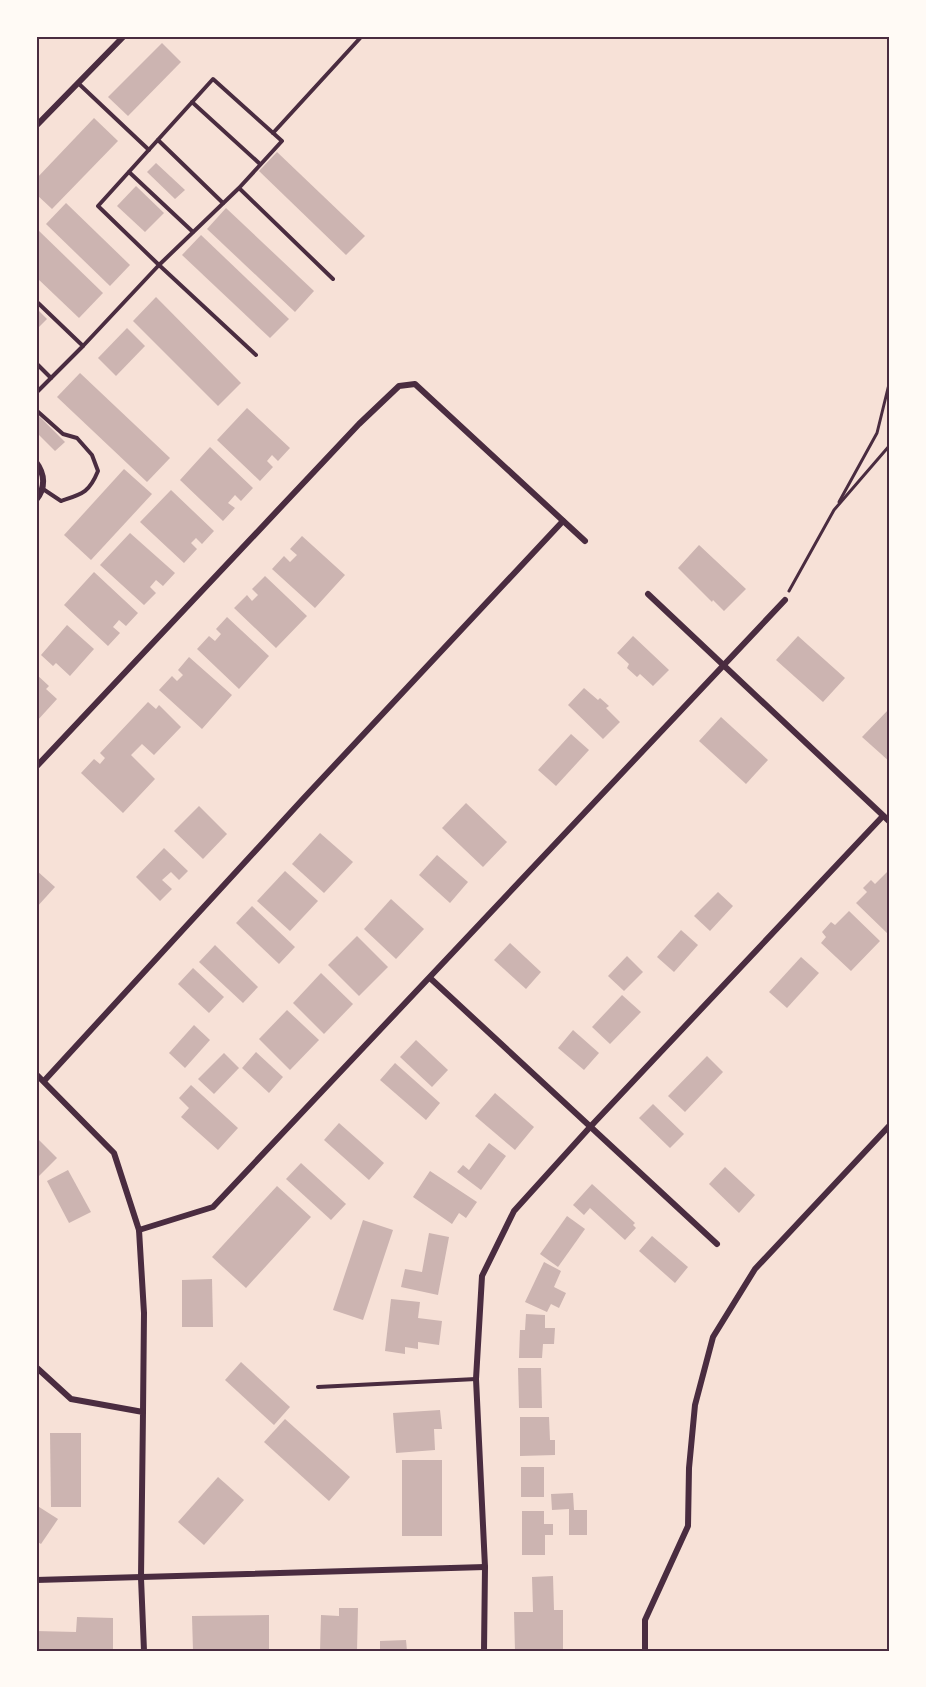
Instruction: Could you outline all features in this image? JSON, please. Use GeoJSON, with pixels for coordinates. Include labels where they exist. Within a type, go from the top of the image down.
{"type":"FeatureCollection","features":[{"type":"Feature","properties":{"kind":"street"},"geometry":{"type":"LineString","coordinates":[[36,126],[124,36]]}},
{"type":"Feature","properties":{"kind":"street"},"geometry":{"type":"LineString","coordinates":[[36,767],[358,424],[399,386],[415,384],[585,541]]}},
{"type":"Feature","properties":{"kind":"street"},"geometry":{"type":"LineString","coordinates":[[36,462],[42,471],[43,489],[36,500]]}},
{"type":"Feature","properties":{"kind":"street"},"geometry":{"type":"LineString","coordinates":[[44,1081],[563,521]]}},
{"type":"Feature","properties":{"kind":"street"},"geometry":{"type":"LineString","coordinates":[[648,594],[890,822]]}},
{"type":"Feature","properties":{"kind":"street"},"geometry":{"type":"LineString","coordinates":[[140,1230],[213,1208],[785,600]]}},
{"type":"Feature","properties":{"kind":"street"},"geometry":{"type":"LineString","coordinates":[[484,1651],[485,1568],[476,1379],[482,1276],[514,1211],[883,816]]}},
{"type":"Feature","properties":{"kind":"street"},"geometry":{"type":"LineString","coordinates":[[430,978],[717,1244]]}},
{"type":"Feature","properties":{"kind":"street"},"geometry":{"type":"LineString","coordinates":[[36,1074],[114,1153],[140,1230],[144,1313],[141,1578],[144,1651]]}},
{"type":"Feature","properties":{"kind":"street"},"geometry":{"type":"LineString","coordinates":[[645,1651],[645,1620],[688,1526],[689,1468],[695,1405],[713,1337],[755,1269],[890,1125]]}},
{"type":"Feature","properties":{"kind":"street"},"geometry":{"type":"LineString","coordinates":[[36,1366],[71,1399],[142,1412]]}},
{"type":"Feature","properties":{"kind":"street"},"geometry":{"type":"LineString","coordinates":[[36,1580],[485,1568]]}},
{"type":"Feature","properties":{"kind":"lane"},"geometry":{"type":"LineString","coordinates":[[273,134],[362,36]]}},
{"type":"Feature","properties":{"kind":"lane"},"geometry":{"type":"LineString","coordinates":[[36,393],[159,265],[239,188],[282,141],[213,79],[98,206],[159,265],[256,355]]}},
{"type":"Feature","properties":{"kind":"lane"},"geometry":{"type":"LineString","coordinates":[[78,83],[149,150]]}},
{"type":"Feature","properties":{"kind":"lane"},"geometry":{"type":"LineString","coordinates":[[192,102],[260,165]]}},
{"type":"Feature","properties":{"kind":"lane"},"geometry":{"type":"LineString","coordinates":[[158,140],[223,203]]}},
{"type":"Feature","properties":{"kind":"lane"},"geometry":{"type":"LineString","coordinates":[[129,172],[193,232]]}},
{"type":"Feature","properties":{"kind":"lane"},"geometry":{"type":"LineString","coordinates":[[239,188],[333,279]]}},
{"type":"Feature","properties":{"kind":"lane"},"geometry":{"type":"LineString","coordinates":[[36,302],[83,346]]}},
{"type":"Feature","properties":{"kind":"lane"},"geometry":{"type":"LineString","coordinates":[[36,363],[51,378]]}},
{"type":"Feature","properties":{"kind":"lane"},"geometry":{"type":"LineString","coordinates":[[36,410],[63,434],[77,438],[92,455],[98,471],[92,486],[78,495],[61,501],[43,489]]}},
{"type":"Feature","properties":{"kind":"lane"},"geometry":{"type":"LineString","coordinates":[[318,1387],[476,1379]]}},
{"type":"Feature","properties":{"kind":"path"},"geometry":{"type":"LineString","coordinates":[[785,600],[877,433],[890,380]]}},
{"type":"Feature","properties":{"kind":"path"},"geometry":{"type":"LineString","coordinates":[[834,510],[890,445]]}},
{"type":"Feature","properties":{"kind":"building"},"geometry":{"type":"Polygon","coordinates":[[[162,43],[181,62],[128,116],[108,97],[162,43]]]}},
{"type":"Feature","properties":{"kind":"building"},"geometry":{"type":"Polygon","coordinates":[[[94,118],[118,141],[52,209],[36,194],[36,179],[94,118]]]}},
{"type":"Feature","properties":{"kind":"building"},"geometry":{"type":"Polygon","coordinates":[[[277,152],[365,236],[346,255],[259,171],[277,152]]]}},
{"type":"Feature","properties":{"kind":"building"},"geometry":{"type":"Polygon","coordinates":[[[156,163],[185,190],[175,199],[147,172],[156,163]]]}},
{"type":"Feature","properties":{"kind":"building"},"geometry":{"type":"Polygon","coordinates":[[[136,186],[164,213],[145,232],[117,206],[136,186]]]}},
{"type":"Feature","properties":{"kind":"building"},"geometry":{"type":"Polygon","coordinates":[[[66,203],[130,265],[110,286],[46,224],[66,203]]]}},
{"type":"Feature","properties":{"kind":"building"},"geometry":{"type":"Polygon","coordinates":[[[226,208],[314,291],[295,312],[207,229],[226,208]]]}},
{"type":"Feature","properties":{"kind":"building"},"geometry":{"type":"Polygon","coordinates":[[[36,228],[103,293],[79,318],[36,277],[36,228]]]}},
{"type":"Feature","properties":{"kind":"building"},"geometry":{"type":"Polygon","coordinates":[[[201,235],[289,319],[270,338],[182,255],[201,235]]]}},
{"type":"Feature","properties":{"kind":"building"},"geometry":{"type":"Polygon","coordinates":[[[156,297],[241,383],[218,406],[133,321],[156,297]]]}},
{"type":"Feature","properties":{"kind":"building"},"geometry":{"type":"Polygon","coordinates":[[[36,308],[47,319],[36,330],[36,308]]]}},
{"type":"Feature","properties":{"kind":"building"},"geometry":{"type":"Polygon","coordinates":[[[127,328],[145,346],[116,376],[98,358],[127,328]]]}},
{"type":"Feature","properties":{"kind":"building"},"geometry":{"type":"Polygon","coordinates":[[[80,373],[170,458],[147,482],[57,397],[80,373]]]}},
{"type":"Feature","properties":{"kind":"building"},"geometry":{"type":"Polygon","coordinates":[[[247,408],[290,448],[278,461],[272,455],[267,461],[273,467],[260,481],[217,440],[247,408]]]}},
{"type":"Feature","properties":{"kind":"building"},"geometry":{"type":"Polygon","coordinates":[[[36,413],[65,442],[55,451],[36,432],[36,413]]]}},
{"type":"Feature","properties":{"kind":"building"},"geometry":{"type":"Polygon","coordinates":[[[210,447],[253,488],[241,501],[235,495],[228,503],[235,508],[223,521],[180,480],[210,447]]]}},
{"type":"Feature","properties":{"kind":"building"},"geometry":{"type":"Polygon","coordinates":[[[124,469],[152,494],[91,560],[64,535],[124,469]]]}},
{"type":"Feature","properties":{"kind":"building"},"geometry":{"type":"Polygon","coordinates":[[[171,490],[214,531],[202,544],[196,538],[191,543],[197,549],[184,563],[140,522],[171,490]]]}},
{"type":"Feature","properties":{"kind":"building"},"geometry":{"type":"Polygon","coordinates":[[[130,533],[175,573],[163,586],[156,580],[150,587],[156,593],[144,605],[100,565],[130,533]]]}},
{"type":"Feature","properties":{"kind":"building"},"geometry":{"type":"Polygon","coordinates":[[[302,536],[345,575],[315,608],[272,569],[284,556],[290,562],[297,555],[290,549],[302,536]]]}},
{"type":"Feature","properties":{"kind":"building"},"geometry":{"type":"Polygon","coordinates":[[[699,545],[746,589],[724,611],[678,568],[699,545]]]}},
{"type":"Feature","properties":{"kind":"building"},"geometry":{"type":"Polygon","coordinates":[[[94,572],[138,613],[126,626],[119,620],[113,627],[120,633],[108,646],[64,605],[94,572]]]}},
{"type":"Feature","properties":{"kind":"building"},"geometry":{"type":"Polygon","coordinates":[[[265,576],[307,616],[276,648],[234,608],[247,595],[252,601],[258,595],[252,589],[265,576]]]}},
{"type":"Feature","properties":{"kind":"building"},"geometry":{"type":"Polygon","coordinates":[[[227,617],[269,656],[239,689],[197,649],[209,636],[215,641],[221,634],[216,629],[227,617]]]}},
{"type":"Feature","properties":{"kind":"building"},"geometry":{"type":"Polygon","coordinates":[[[67,625],[94,649],[70,676],[56,663],[53,666],[41,655],[67,625]]]}},
{"type":"Feature","properties":{"kind":"building"},"geometry":{"type":"Polygon","coordinates":[[[633,636],[669,670],[653,686],[640,674],[637,677],[627,668],[629,664],[617,653],[633,636]]]}},
{"type":"Feature","properties":{"kind":"building"},"geometry":{"type":"Polygon","coordinates":[[[798,636],[845,678],[823,702],[776,660],[798,636]]]}},
{"type":"Feature","properties":{"kind":"building"},"geometry":{"type":"Polygon","coordinates":[[[189,657],[232,695],[202,729],[159,690],[172,676],[177,681],[183,675],[178,670],[189,657]]]}},
{"type":"Feature","properties":{"kind":"building"},"geometry":{"type":"Polygon","coordinates":[[[36,674],[49,686],[46,689],[57,699],[36,722],[36,674]]]}},
{"type":"Feature","properties":{"kind":"building"},"geometry":{"type":"Polygon","coordinates":[[[584,688],[609,706],[606,708],[620,722],[603,739],[568,705],[584,688]]]}},
{"type":"Feature","properties":{"kind":"building"},"geometry":{"type":"Polygon","coordinates":[[[148,702],[156,709],[159,705],[181,727],[154,755],[142,744],[131,755],[155,779],[123,813],[81,773],[94,759],[100,764],[105,758],[100,753],[148,702]]]}},
{"type":"Feature","properties":{"kind":"building"},"geometry":{"type":"Polygon","coordinates":[[[890,708],[890,762],[862,737],[890,708]]]}},
{"type":"Feature","properties":{"kind":"building"},"geometry":{"type":"Polygon","coordinates":[[[721,717],[768,760],[746,784],[699,741],[721,717]]]}},
{"type":"Feature","properties":{"kind":"building"},"geometry":{"type":"Polygon","coordinates":[[[571,734],[589,750],[556,786],[538,770],[571,734]]]}},
{"type":"Feature","properties":{"kind":"building"},"geometry":{"type":"Polygon","coordinates":[[[466,803],[507,842],[483,867],[442,828],[466,803]]]}},
{"type":"Feature","properties":{"kind":"building"},"geometry":{"type":"Polygon","coordinates":[[[199,806],[227,834],[203,859],[174,831],[199,806]]]}},
{"type":"Feature","properties":{"kind":"building"},"geometry":{"type":"Polygon","coordinates":[[[320,833],[353,862],[324,893],[292,864],[320,833]]]}},
{"type":"Feature","properties":{"kind":"building"},"geometry":{"type":"Polygon","coordinates":[[[164,848],[188,871],[179,880],[171,872],[162,880],[172,889],[160,901],[136,877],[164,848]]]}},
{"type":"Feature","properties":{"kind":"building"},"geometry":{"type":"Polygon","coordinates":[[[437,855],[468,882],[450,903],[419,875],[437,855]]]}},
{"type":"Feature","properties":{"kind":"building"},"geometry":{"type":"Polygon","coordinates":[[[890,869],[890,929],[887,933],[856,903],[867,892],[863,888],[871,880],[875,884],[890,869]]]}},
{"type":"Feature","properties":{"kind":"building"},"geometry":{"type":"Polygon","coordinates":[[[36,870],[55,887],[36,908],[36,870]]]}},
{"type":"Feature","properties":{"kind":"building"},"geometry":{"type":"Polygon","coordinates":[[[285,871],[318,901],[290,931],[257,901],[285,871]]]}},
{"type":"Feature","properties":{"kind":"building"},"geometry":{"type":"Polygon","coordinates":[[[718,892],[733,906],[710,931],[694,916],[718,892]]]}},
{"type":"Feature","properties":{"kind":"building"},"geometry":{"type":"Polygon","coordinates":[[[391,899],[424,929],[396,959],[364,929],[391,899]]]}},
{"type":"Feature","properties":{"kind":"building"},"geometry":{"type":"Polygon","coordinates":[[[252,906],[295,947],[279,964],[236,923],[252,906]]]}},
{"type":"Feature","properties":{"kind":"building"},"geometry":{"type":"Polygon","coordinates":[[[849,911],[880,941],[851,971],[821,943],[826,937],[822,932],[831,922],[835,925],[849,911]]]}},
{"type":"Feature","properties":{"kind":"building"},"geometry":{"type":"Polygon","coordinates":[[[681,930],[698,945],[674,972],[657,957],[681,930]]]}},
{"type":"Feature","properties":{"kind":"building"},"geometry":{"type":"Polygon","coordinates":[[[357,936],[388,967],[359,996],[328,965],[357,936]]]}},
{"type":"Feature","properties":{"kind":"building"},"geometry":{"type":"Polygon","coordinates":[[[510,943],[541,972],[526,989],[494,960],[510,943]]]}},
{"type":"Feature","properties":{"kind":"building"},"geometry":{"type":"Polygon","coordinates":[[[215,945],[258,987],[243,1003],[199,962],[215,945]]]}},
{"type":"Feature","properties":{"kind":"building"},"geometry":{"type":"Polygon","coordinates":[[[627,956],[643,972],[624,991],[608,976],[627,956]]]}},
{"type":"Feature","properties":{"kind":"building"},"geometry":{"type":"Polygon","coordinates":[[[801,957],[819,973],[787,1008],[769,992],[801,957]]]}},
{"type":"Feature","properties":{"kind":"building"},"geometry":{"type":"Polygon","coordinates":[[[193,968],[224,997],[209,1013],[178,984],[193,968]]]}},
{"type":"Feature","properties":{"kind":"building"},"geometry":{"type":"Polygon","coordinates":[[[321,973],[353,1004],[324,1034],[293,1003],[321,973]]]}},
{"type":"Feature","properties":{"kind":"building"},"geometry":{"type":"Polygon","coordinates":[[[622,995],[641,1012],[610,1044],[592,1027],[622,995]]]}},
{"type":"Feature","properties":{"kind":"building"},"geometry":{"type":"Polygon","coordinates":[[[287,1010],[319,1040],[290,1070],[259,1039],[287,1010]]]}},
{"type":"Feature","properties":{"kind":"building"},"geometry":{"type":"Polygon","coordinates":[[[194,1025],[210,1040],[185,1068],[169,1053],[194,1025]]]}},
{"type":"Feature","properties":{"kind":"building"},"geometry":{"type":"Polygon","coordinates":[[[573,1030],[599,1053],[584,1070],[558,1048],[573,1030]]]}},
{"type":"Feature","properties":{"kind":"building"},"geometry":{"type":"Polygon","coordinates":[[[416,1040],[448,1070],[432,1087],[400,1057],[416,1040]]]}},
{"type":"Feature","properties":{"kind":"building"},"geometry":{"type":"Polygon","coordinates":[[[256,1052],[283,1077],[269,1093],[242,1068],[256,1052]]]}},
{"type":"Feature","properties":{"kind":"building"},"geometry":{"type":"Polygon","coordinates":[[[224,1053],[239,1068],[214,1094],[198,1079],[224,1053]]]}},
{"type":"Feature","properties":{"kind":"building"},"geometry":{"type":"Polygon","coordinates":[[[707,1056],[723,1072],[685,1112],[668,1096],[707,1056]]]}},
{"type":"Feature","properties":{"kind":"building"},"geometry":{"type":"Polygon","coordinates":[[[395,1063],[440,1103],[426,1120],[380,1080],[395,1063]]]}},
{"type":"Feature","properties":{"kind":"building"},"geometry":{"type":"Polygon","coordinates":[[[191,1085],[238,1128],[218,1150],[181,1117],[189,1108],[179,1098],[191,1085]]]}},
{"type":"Feature","properties":{"kind":"building"},"geometry":{"type":"Polygon","coordinates":[[[495,1093],[534,1127],[515,1150],[475,1116],[495,1093]]]}},
{"type":"Feature","properties":{"kind":"building"},"geometry":{"type":"Polygon","coordinates":[[[653,1104],[684,1134],[670,1148],[639,1118],[653,1104]]]}},
{"type":"Feature","properties":{"kind":"building"},"geometry":{"type":"Polygon","coordinates":[[[339,1123],[384,1163],[369,1180],[324,1140],[339,1123]]]}},
{"type":"Feature","properties":{"kind":"building"},"geometry":{"type":"Polygon","coordinates":[[[36,1137],[57,1158],[39,1176],[36,1173],[36,1137]]]}},
{"type":"Feature","properties":{"kind":"building"},"geometry":{"type":"Polygon","coordinates":[[[489,1143],[506,1156],[481,1190],[457,1172],[463,1165],[469,1170],[489,1143]]]}},
{"type":"Feature","properties":{"kind":"building"},"geometry":{"type":"Polygon","coordinates":[[[301,1163],[346,1204],[331,1220],[286,1179],[301,1163]]]}},
{"type":"Feature","properties":{"kind":"building"},"geometry":{"type":"Polygon","coordinates":[[[725,1167],[755,1195],[739,1213],[709,1184],[725,1167]]]}},
{"type":"Feature","properties":{"kind":"building"},"geometry":{"type":"Polygon","coordinates":[[[68,1170],[91,1212],[69,1223],[47,1181],[68,1170]]]}},
{"type":"Feature","properties":{"kind":"building"},"geometry":{"type":"Polygon","coordinates":[[[430,1171],[477,1202],[466,1218],[459,1213],[452,1224],[413,1197],[430,1171]]]}},
{"type":"Feature","properties":{"kind":"building"},"geometry":{"type":"Polygon","coordinates":[[[592,1184],[635,1223],[633,1225],[636,1228],[625,1240],[590,1208],[584,1215],[573,1205],[592,1184]]]}},
{"type":"Feature","properties":{"kind":"building"},"geometry":{"type":"Polygon","coordinates":[[[277,1186],[311,1217],[246,1288],[212,1257],[277,1186]]]}},
{"type":"Feature","properties":{"kind":"building"},"geometry":{"type":"Polygon","coordinates":[[[567,1216],[585,1229],[558,1267],[540,1254],[567,1216]]]}},
{"type":"Feature","properties":{"kind":"building"},"geometry":{"type":"Polygon","coordinates":[[[363,1220],[393,1230],[363,1320],[333,1310],[363,1220]]]}},
{"type":"Feature","properties":{"kind":"building"},"geometry":{"type":"Polygon","coordinates":[[[429,1233],[449,1237],[438,1295],[401,1287],[405,1269],[422,1272],[429,1233]]]}},
{"type":"Feature","properties":{"kind":"building"},"geometry":{"type":"Polygon","coordinates":[[[652,1236],[688,1267],[675,1283],[639,1251],[652,1236]]]}},
{"type":"Feature","properties":{"kind":"building"},"geometry":{"type":"Polygon","coordinates":[[[544,1262],[561,1271],[554,1287],[566,1293],[559,1308],[551,1304],[547,1312],[525,1302],[544,1262]]]}},
{"type":"Feature","properties":{"kind":"building"},"geometry":{"type":"Polygon","coordinates":[[[212,1279],[213,1327],[182,1327],[182,1280],[212,1279]]]}},
{"type":"Feature","properties":{"kind":"building"},"geometry":{"type":"Polygon","coordinates":[[[391,1299],[420,1302],[418,1318],[442,1321],[439,1345],[418,1342],[418,1349],[405,1347],[405,1354],[385,1351],[391,1299]]]}},
{"type":"Feature","properties":{"kind":"building"},"geometry":{"type":"Polygon","coordinates":[[[526,1314],[545,1315],[545,1328],[555,1328],[554,1344],[543,1344],[542,1358],[519,1358],[520,1330],[525,1330],[526,1314]]]}},
{"type":"Feature","properties":{"kind":"building"},"geometry":{"type":"Polygon","coordinates":[[[241,1362],[290,1407],[274,1425],[225,1380],[241,1362]]]}},
{"type":"Feature","properties":{"kind":"building"},"geometry":{"type":"Polygon","coordinates":[[[518,1368],[541,1368],[542,1408],[519,1408],[518,1368]]]}},
{"type":"Feature","properties":{"kind":"building"},"geometry":{"type":"Polygon","coordinates":[[[440,1410],[442,1429],[434,1429],[435,1450],[396,1453],[393,1413],[440,1410]]]}},
{"type":"Feature","properties":{"kind":"building"},"geometry":{"type":"Polygon","coordinates":[[[520,1417],[549,1417],[550,1440],[555,1440],[555,1455],[520,1456],[520,1417]]]}},
{"type":"Feature","properties":{"kind":"building"},"geometry":{"type":"Polygon","coordinates":[[[285,1419],[350,1477],[329,1501],[264,1442],[285,1419]]]}},
{"type":"Feature","properties":{"kind":"building"},"geometry":{"type":"Polygon","coordinates":[[[50,1433],[81,1433],[81,1507],[51,1507],[50,1433]]]}},
{"type":"Feature","properties":{"kind":"building"},"geometry":{"type":"Polygon","coordinates":[[[402,1460],[442,1460],[442,1536],[402,1536],[402,1460]]]}},
{"type":"Feature","properties":{"kind":"building"},"geometry":{"type":"Polygon","coordinates":[[[521,1467],[544,1467],[544,1497],[521,1497],[521,1467]]]}},
{"type":"Feature","properties":{"kind":"building"},"geometry":{"type":"Polygon","coordinates":[[[218,1477],[244,1500],[204,1545],[178,1522],[218,1477]]]}},
{"type":"Feature","properties":{"kind":"building"},"geometry":{"type":"Polygon","coordinates":[[[573,1493],[574,1510],[587,1510],[587,1535],[569,1535],[569,1509],[552,1510],[551,1494],[573,1493]]]}},
{"type":"Feature","properties":{"kind":"building"},"geometry":{"type":"Polygon","coordinates":[[[36,1505],[58,1519],[41,1544],[36,1541],[36,1505]]]}},
{"type":"Feature","properties":{"kind":"building"},"geometry":{"type":"Polygon","coordinates":[[[522,1511],[544,1511],[544,1524],[553,1524],[553,1535],[545,1535],[545,1555],[522,1555],[522,1511]]]}},
{"type":"Feature","properties":{"kind":"building"},"geometry":{"type":"Polygon","coordinates":[[[553,1576],[554,1610],[563,1610],[563,1651],[515,1651],[514,1612],[533,1612],[532,1577],[553,1576]]]}},
{"type":"Feature","properties":{"kind":"building"},"geometry":{"type":"Polygon","coordinates":[[[339,1608],[358,1608],[357,1651],[320,1651],[321,1615],[339,1616],[339,1608]]]}},
{"type":"Feature","properties":{"kind":"building"},"geometry":{"type":"Polygon","coordinates":[[[269,1615],[269,1651],[193,1651],[192,1616],[269,1615]]]}},
{"type":"Feature","properties":{"kind":"building"},"geometry":{"type":"Polygon","coordinates":[[[77,1617],[113,1618],[113,1651],[36,1651],[36,1631],[76,1632],[77,1617]]]}},
{"type":"Feature","properties":{"kind":"building"},"geometry":{"type":"Polygon","coordinates":[[[406,1640],[407,1651],[380,1651],[380,1641],[406,1640]]]}}]}
